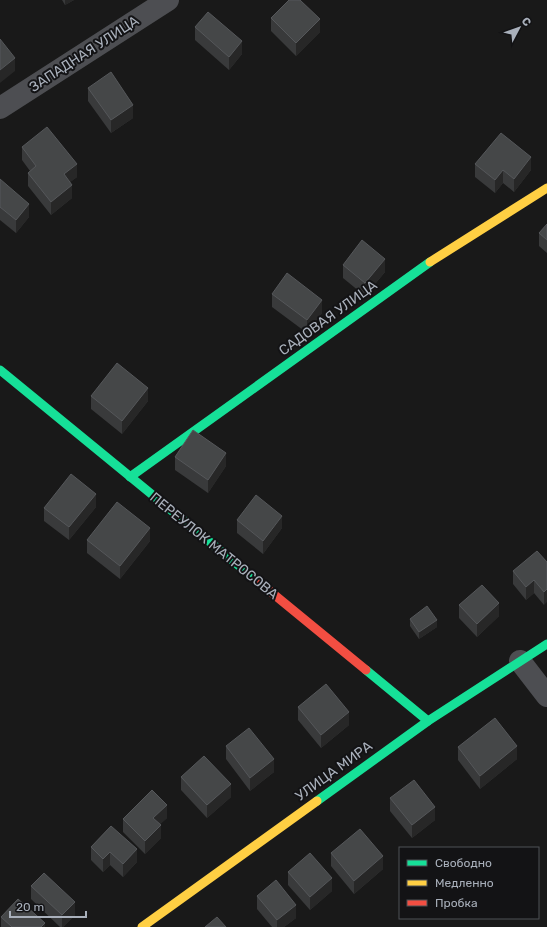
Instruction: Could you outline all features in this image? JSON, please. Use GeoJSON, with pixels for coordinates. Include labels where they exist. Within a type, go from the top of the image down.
{"type":"FeatureCollection","features":[{"type":"Feature","properties":{"kind":"street","name":"ЗАПАДНАЯ УЛИЦА"},"geometry":{"type":"LineString","coordinates":[[0,108],[168,0]]}},
{"type":"Feature","properties":{"kind":"street","name":"САДОВАЯ УЛИЦА"},"geometry":{"type":"LineString","coordinates":[[130,477],[432,261],[547,188]]}},
{"type":"Feature","properties":{"kind":"street","name":"ПЕРЕУЛОК МАТРОСОВА"},"geometry":{"type":"LineString","coordinates":[[0,370],[428,722]]}},
{"type":"Feature","properties":{"kind":"street","name":"УЛИЦА МИРА"},"geometry":{"type":"LineString","coordinates":[[142,927],[428,722],[547,644]]}},
{"type":"Feature","properties":{"kind":"street"},"geometry":{"type":"LineString","coordinates":[[520,662],[547,696]]}},
{"type":"Feature","properties":{"kind":"building"},"geometry":{"type":"Polygon","coordinates":[[[289,0],[300,0],[320,19],[296,43],[271,18],[289,0]]]}},
{"type":"Feature","properties":{"kind":"building"},"geometry":{"type":"Polygon","coordinates":[[[208,12],[242,41],[229,57],[195,27],[208,12]]]}},
{"type":"Feature","properties":{"kind":"building"},"geometry":{"type":"Polygon","coordinates":[[[0,39],[15,58],[0,70],[0,39]]]}},
{"type":"Feature","properties":{"kind":"building"},"geometry":{"type":"Polygon","coordinates":[[[111,72],[133,105],[111,120],[88,88],[111,72]]]}},
{"type":"Feature","properties":{"kind":"building"},"geometry":{"type":"Polygon","coordinates":[[[47,127],[77,164],[64,174],[72,185],[51,202],[28,173],[36,166],[22,147],[47,127]]]}},
{"type":"Feature","properties":{"kind":"building"},"geometry":{"type":"Polygon","coordinates":[[[501,133],[531,157],[514,179],[503,170],[495,180],[475,164],[501,133]]]}},
{"type":"Feature","properties":{"kind":"building"},"geometry":{"type":"Polygon","coordinates":[[[0,179],[29,204],[16,220],[0,207],[0,179]]]}},
{"type":"Feature","properties":{"kind":"building"},"geometry":{"type":"Polygon","coordinates":[[[547,224],[547,240],[539,233],[547,224]]]}},
{"type":"Feature","properties":{"kind":"building"},"geometry":{"type":"Polygon","coordinates":[[[362,240],[385,259],[365,283],[343,265],[362,240]]]}},
{"type":"Feature","properties":{"kind":"building"},"geometry":{"type":"Polygon","coordinates":[[[287,273],[322,300],[307,320],[272,294],[287,273]]]}},
{"type":"Feature","properties":{"kind":"building"},"geometry":{"type":"Polygon","coordinates":[[[117,363],[148,388],[122,421],[91,396],[117,363]]]}},
{"type":"Feature","properties":{"kind":"building"},"geometry":{"type":"Polygon","coordinates":[[[193,430],[226,453],[208,480],[175,457],[193,430]]]}},
{"type":"Feature","properties":{"kind":"building"},"geometry":{"type":"Polygon","coordinates":[[[71,474],[96,494],[69,527],[44,508],[71,474]]]}},
{"type":"Feature","properties":{"kind":"building"},"geometry":{"type":"Polygon","coordinates":[[[256,495],[282,516],[263,541],[237,520],[256,495]]]}},
{"type":"Feature","properties":{"kind":"building"},"geometry":{"type":"Polygon","coordinates":[[[117,502],[150,528],[120,566],[87,540],[117,502]]]}},
{"type":"Feature","properties":{"kind":"building"},"geometry":{"type":"Polygon","coordinates":[[[537,551],[547,562],[547,589],[544,592],[534,580],[526,587],[513,571],[537,551]]]}},
{"type":"Feature","properties":{"kind":"building"},"geometry":{"type":"Polygon","coordinates":[[[482,585],[499,603],[477,624],[459,605],[482,585]]]}},
{"type":"Feature","properties":{"kind":"building"},"geometry":{"type":"Polygon","coordinates":[[[427,606],[437,620],[419,632],[410,619],[427,606]]]}},
{"type":"Feature","properties":{"kind":"building"},"geometry":{"type":"Polygon","coordinates":[[[326,684],[349,712],[321,735],[298,707],[326,684]]]}},
{"type":"Feature","properties":{"kind":"building"},"geometry":{"type":"Polygon","coordinates":[[[495,718],[517,746],[480,776],[458,747],[495,718]]]}},
{"type":"Feature","properties":{"kind":"building"},"geometry":{"type":"Polygon","coordinates":[[[249,728],[274,759],[250,778],[226,746],[249,728]]]}},
{"type":"Feature","properties":{"kind":"building"},"geometry":{"type":"Polygon","coordinates":[[[204,756],[231,784],[207,805],[181,777],[204,756]]]}},
{"type":"Feature","properties":{"kind":"building"},"geometry":{"type":"Polygon","coordinates":[[[414,780],[435,807],[412,825],[390,798],[414,780]]]}},
{"type":"Feature","properties":{"kind":"building"},"geometry":{"type":"Polygon","coordinates":[[[152,790],[167,805],[153,818],[161,825],[145,841],[123,819],[152,790]]]}},
{"type":"Feature","properties":{"kind":"building"},"geometry":{"type":"Polygon","coordinates":[[[111,826],[137,849],[123,864],[110,852],[103,859],[91,847],[111,826]]]}},
{"type":"Feature","properties":{"kind":"building"},"geometry":{"type":"Polygon","coordinates":[[[360,829],[383,856],[354,881],[331,853],[360,829]]]}},
{"type":"Feature","properties":{"kind":"building"},"geometry":{"type":"Polygon","coordinates":[[[310,853],[332,878],[310,897],[288,872],[310,853]]]}},
{"type":"Feature","properties":{"kind":"building"},"geometry":{"type":"Polygon","coordinates":[[[44,873],[75,902],[62,915],[31,886],[44,873]]]}},
{"type":"Feature","properties":{"kind":"building"},"geometry":{"type":"Polygon","coordinates":[[[276,880],[296,905],[277,920],[257,896],[276,880]]]}},
{"type":"Feature","properties":{"kind":"building"},"geometry":{"type":"Polygon","coordinates":[[[18,899],[45,923],[41,927],[12,927],[1,917],[18,899]]]}},
{"type":"Feature","properties":{"kind":"building"},"geometry":{"type":"Polygon","coordinates":[[[217,917],[226,927],[205,927],[217,917]]]}},
{"type":"Feature","properties":{"kind":"traffic: fast"},"geometry":{"type":"LineString","coordinates":[[130,477],[430,262]]}},
{"type":"Feature","properties":{"kind":"traffic: fast"},"geometry":{"type":"LineString","coordinates":[[0,370],[260,583]]}},
{"type":"Feature","properties":{"kind":"traffic: fast"},"geometry":{"type":"LineString","coordinates":[[317,801],[428,721],[547,644]]}},
{"type":"Feature","properties":{"kind":"traffic: fast"},"geometry":{"type":"LineString","coordinates":[[366,670],[428,721]]}},
{"type":"Feature","properties":{"kind":"traffic: slow"},"geometry":{"type":"LineString","coordinates":[[430,262],[547,188]]}},
{"type":"Feature","properties":{"kind":"traffic: slow"},"geometry":{"type":"LineString","coordinates":[[142,927],[317,801]]}},
{"type":"Feature","properties":{"kind":"traffic: jam"},"geometry":{"type":"LineString","coordinates":[[260,583],[366,670]]}}]}
